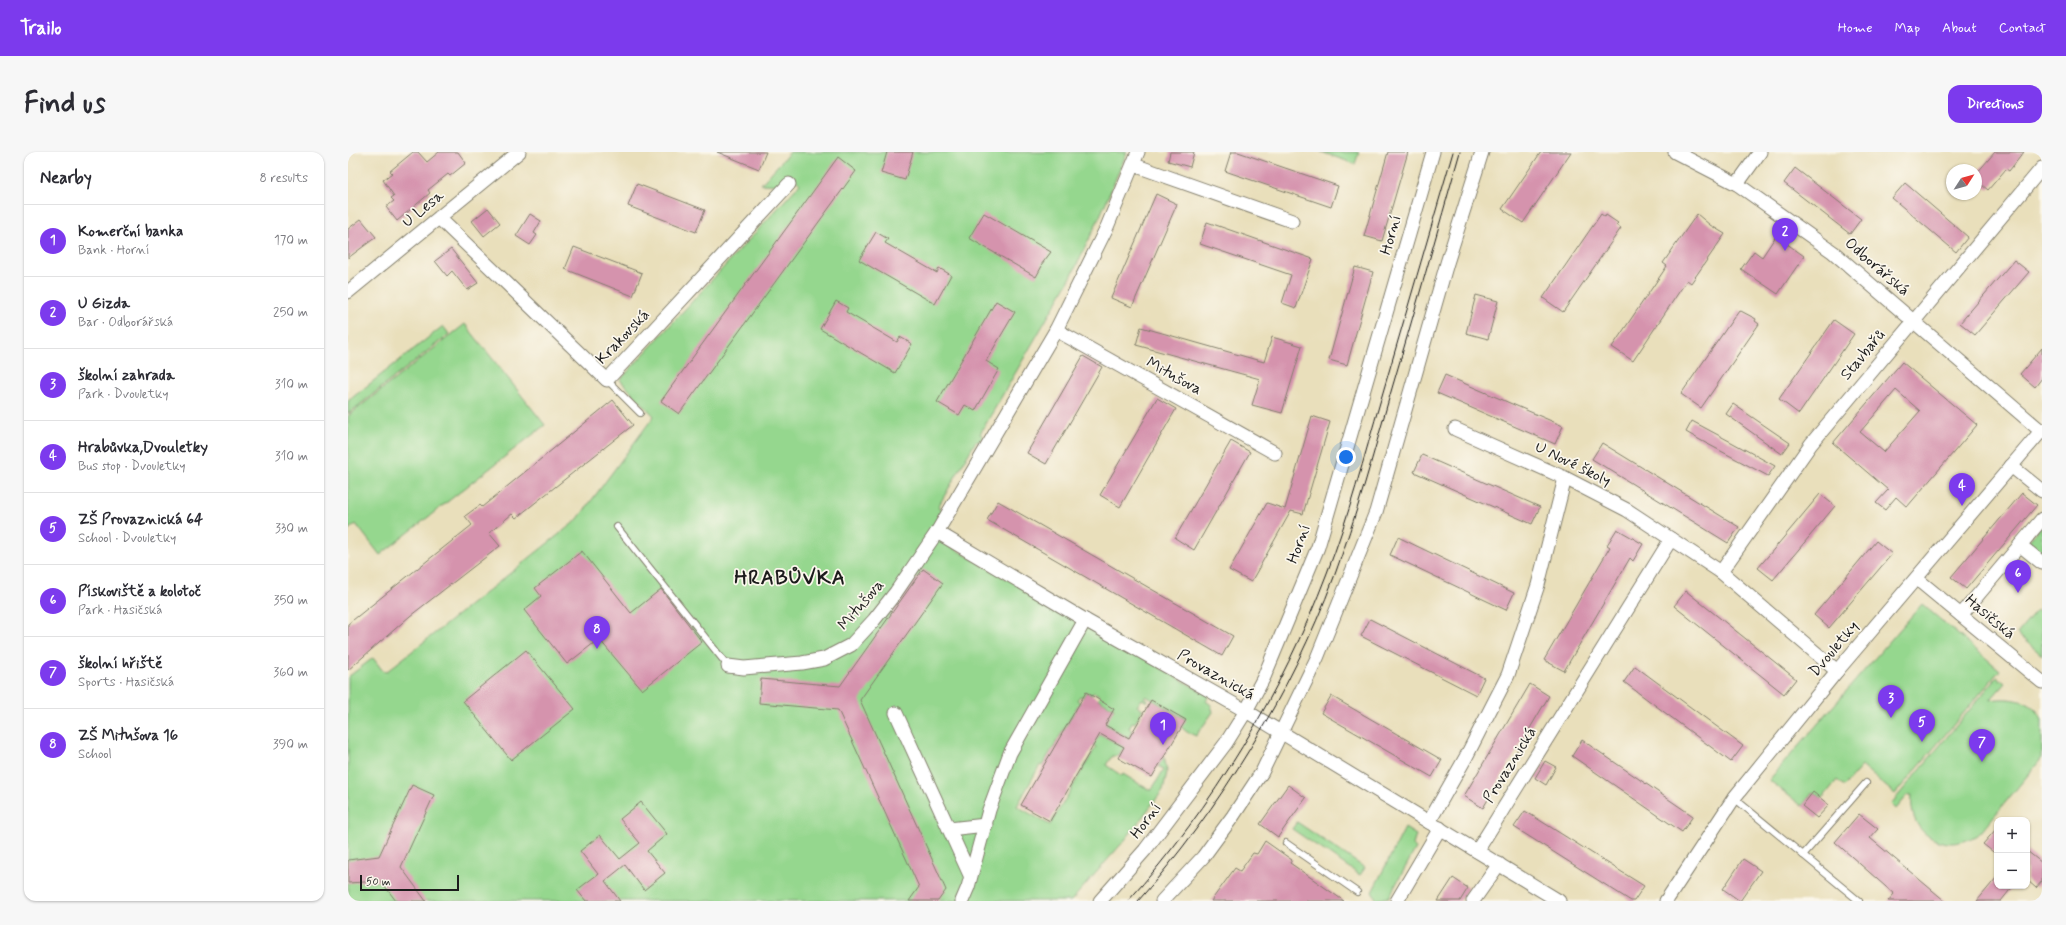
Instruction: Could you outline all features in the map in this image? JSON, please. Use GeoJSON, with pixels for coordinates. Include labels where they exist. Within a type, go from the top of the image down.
{"type":"FeatureCollection","features":[{"type":"Feature","properties":{"kind":"street","name":"U Lesa"},"geometry":{"type":"LineString","coordinates":[[348,292],[519,152]]}},
{"type":"Feature","properties":{"kind":"street","name":"Mitušova"},"geometry":{"type":"LineString","coordinates":[[728,666],[744,668],[802,663],[824,659],[851,645],[896,592],[937,532],[1056,330],[1107,227],[1134,166],[1138,152]]}},
{"type":"Feature","properties":{"kind":"street","name":"Horní"},"geometry":{"type":"LineString","coordinates":[[1100,901],[1145,850],[1226,743],[1246,711],[1264,677],[1318,547],[1433,152]]}},
{"type":"Feature","properties":{"kind":"street"},"geometry":{"type":"LineString","coordinates":[[1162,901],[1202,857],[1233,816],[1262,772],[1317,658],[1376,512],[1447,263],[1482,152]]}},
{"type":"Feature","properties":{"kind":"street","name":"Odborářská"},"geometry":{"type":"LineString","coordinates":[[1675,152],[1736,184],[1833,252],[2042,430]]}},
{"type":"Feature","properties":{"kind":"street"},"geometry":{"type":"LineString","coordinates":[[1736,184],[1760,152]]}},
{"type":"Feature","properties":{"kind":"street"},"geometry":{"type":"LineString","coordinates":[[1134,166],[1292,221]]}},
{"type":"Feature","properties":{"kind":"street","name":"Stavbařů"},"geometry":{"type":"LineString","coordinates":[[1721,572],[1811,444],[2042,168]]}},
{"type":"Feature","properties":{"kind":"street","name":"Krakovská"},"geometry":{"type":"LineString","coordinates":[[439,218],[607,380],[790,184]]}},
{"type":"Feature","properties":{"kind":"street","name":"Mitušova"},"geometry":{"type":"LineString","coordinates":[[1056,330],[1275,453]]}},
{"type":"Feature","properties":{"kind":"street","name":"U Nové školy"},"geometry":{"type":"LineString","coordinates":[[1455,430],[1565,478],[1627,510],[1721,572],[1837,671]]}},
{"type":"Feature","properties":{"kind":"street","name":"Dvouletky"},"geometry":{"type":"LineString","coordinates":[[1666,901],[1734,798],[1837,671],[2042,430]]}},
{"type":"Feature","properties":{"kind":"street"},"geometry":{"type":"LineString","coordinates":[[2011,466],[2042,491]]}},
{"type":"Feature","properties":{"kind":"street"},"geometry":{"type":"LineString","coordinates":[[1397,901],[1435,825],[1466,756],[1508,675],[1538,585],[1565,478]]}},
{"type":"Feature","properties":{"kind":"street"},"geometry":{"type":"LineString","coordinates":[[1961,615],[2042,519]]}},
{"type":"Feature","properties":{"kind":"street","name":"Provaznická"},"geometry":{"type":"LineString","coordinates":[[937,532],[1085,620],[1246,711],[1559,901]]}},
{"type":"Feature","properties":{"kind":"street","name":"Provaznická"},"geometry":{"type":"LineString","coordinates":[[1477,851],[1571,697],[1671,539]]}},
{"type":"Feature","properties":{"kind":"street"},"geometry":{"type":"LineString","coordinates":[[2020,545],[2042,563]]}},
{"type":"Feature","properties":{"kind":"street","name":"Hasičská"},"geometry":{"type":"LineString","coordinates":[[1917,578],[2042,682]]}},
{"type":"Feature","properties":{"kind":"street"},"geometry":{"type":"LineString","coordinates":[[962,901],[968,887],[970,874],[1010,753],[1085,620]]}},
{"type":"Feature","properties":{"kind":"street"},"geometry":{"type":"LineString","coordinates":[[896,713],[970,874]]}},
{"type":"Feature","properties":{"kind":"street"},"geometry":{"type":"LineString","coordinates":[[949,828],[986,825]]}},
{"type":"Feature","properties":{"kind":"street"},"geometry":{"type":"LineString","coordinates":[[1473,901],[1499,864]]}},
{"type":"Feature","properties":{"kind":"lane"},"geometry":{"type":"LineString","coordinates":[[607,380],[640,413]]}},
{"type":"Feature","properties":{"kind":"lane","name":"Mitušova"},"geometry":{"type":"LineString","coordinates":[[618,527],[728,666]]}},
{"type":"Feature","properties":{"kind":"lane"},"geometry":{"type":"LineString","coordinates":[[1803,855],[1866,783]]}},
{"type":"Feature","properties":{"kind":"lane"},"geometry":{"type":"LineString","coordinates":[[1734,798],[1859,901]]}},
{"type":"Feature","properties":{"kind":"lane"},"geometry":{"type":"LineString","coordinates":[[1286,843],[1357,892]]}},
{"type":"Feature","properties":{"kind":"green space"},"geometry":{"type":"Polygon","coordinates":[[[790,152],[1127,152],[1100,216],[1071,277],[980,434],[983,436],[979,442],[976,441],[938,507],[943,510],[929,534],[1209,696],[1206,701],[1211,705],[1213,712],[1196,736],[1187,732],[1181,727],[1185,719],[1146,696],[1144,698],[1148,700],[1147,702],[1142,699],[1137,706],[1143,709],[1135,723],[1132,722],[1129,728],[1133,731],[1129,738],[1105,724],[1114,708],[1098,699],[1100,696],[1094,692],[1092,695],[1086,692],[1083,697],[1080,696],[1077,700],[1080,702],[1042,766],[1040,765],[1017,806],[1050,825],[1096,747],[1093,745],[1100,734],[1124,747],[1118,756],[1112,756],[1106,765],[1122,776],[1123,774],[1151,791],[1164,769],[1158,766],[1164,756],[1167,772],[1163,790],[1125,840],[1071,901],[348,901],[348,677],[373,658],[383,671],[386,672],[577,520],[654,416],[620,380],[800,184],[792,176],[783,185],[761,184],[790,152]]]}},
{"type":"Feature","properties":{"kind":"green space"},"geometry":{"type":"Polygon","coordinates":[[[1321,152],[1359,152],[1355,164],[1321,152]]]}},
{"type":"Feature","properties":{"kind":"green space"},"geometry":{"type":"Polygon","coordinates":[[[465,324],[545,425],[380,555],[356,524],[348,530],[348,416],[465,324]]]}},
{"type":"Feature","properties":{"kind":"green space"},"geometry":{"type":"Polygon","coordinates":[[[443,326],[449,334],[348,414],[348,401],[443,326]]]}},
{"type":"Feature","properties":{"kind":"green space"},"geometry":{"type":"Polygon","coordinates":[[[2042,525],[2042,557],[2026,544],[2042,525]]]}},
{"type":"Feature","properties":{"kind":"green space"},"geometry":{"type":"Polygon","coordinates":[[[1922,604],[2000,670],[1895,794],[1862,766],[1844,786],[1837,780],[1822,799],[1813,792],[1802,806],[1769,780],[1922,604]]]}},
{"type":"Feature","properties":{"kind":"green space"},"geometry":{"type":"Polygon","coordinates":[[[2037,610],[2042,614],[2042,655],[2017,634],[2037,610]]]}},
{"type":"Feature","properties":{"kind":"green space"},"geometry":{"type":"Polygon","coordinates":[[[1997,677],[2005,683],[1990,700],[2013,699],[2020,701],[2033,708],[2042,720],[2042,758],[1981,832],[1969,839],[1956,843],[1933,839],[1923,832],[1916,822],[1912,810],[1912,795],[1908,795],[1896,809],[1891,804],[1997,677]]]}},
{"type":"Feature","properties":{"kind":"green space"},"geometry":{"type":"Polygon","coordinates":[[[1297,822],[1365,868],[1360,875],[1292,829],[1297,822]]]}},
{"type":"Feature","properties":{"kind":"green space"},"geometry":{"type":"Polygon","coordinates":[[[1405,828],[1416,835],[1413,845],[1416,848],[1389,897],[1377,900],[1372,892],[1405,828]]]}},
{"type":"Feature","properties":{"kind":"building"},"geometry":{"type":"Polygon","coordinates":[[[413,152],[418,152],[427,162],[439,152],[458,152],[466,163],[450,176],[448,174],[428,190],[430,193],[397,221],[386,207],[394,201],[391,198],[394,196],[383,180],[392,173],[390,171],[413,152]]]}},
{"type":"Feature","properties":{"kind":"building"},"geometry":{"type":"Polygon","coordinates":[[[717,152],[766,152],[759,169],[717,152]]]}},
{"type":"Feature","properties":{"kind":"building"},"geometry":{"type":"Polygon","coordinates":[[[887,152],[913,152],[905,180],[881,173],[887,152]]]}},
{"type":"Feature","properties":{"kind":"building"},"geometry":{"type":"Polygon","coordinates":[[[1170,152],[1194,152],[1190,167],[1168,161],[1170,152]]]}},
{"type":"Feature","properties":{"kind":"building"},"geometry":{"type":"Polygon","coordinates":[[[1231,152],[1238,152],[1338,186],[1331,207],[1225,171],[1231,152]]]}},
{"type":"Feature","properties":{"kind":"building"},"geometry":{"type":"Polygon","coordinates":[[[1388,152],[1408,152],[1382,241],[1364,236],[1388,152]]]}},
{"type":"Feature","properties":{"kind":"building"},"geometry":{"type":"Polygon","coordinates":[[[1541,152],[1571,152],[1523,223],[1502,209],[1541,152]]]}},
{"type":"Feature","properties":{"kind":"building"},"geometry":{"type":"Polygon","coordinates":[[[1995,152],[2024,152],[2009,171],[2006,169],[1988,190],[1982,185],[1982,167],[1995,152]]]}},
{"type":"Feature","properties":{"kind":"building"},"geometry":{"type":"Polygon","coordinates":[[[838,157],[856,171],[679,414],[661,401],[838,157]]]}},
{"type":"Feature","properties":{"kind":"building"},"geometry":{"type":"Polygon","coordinates":[[[1795,168],[1861,219],[1850,234],[1784,183],[1795,168]]]}},
{"type":"Feature","properties":{"kind":"building"},"geometry":{"type":"Polygon","coordinates":[[[1905,183],[1968,237],[1956,252],[1892,198],[1905,183]]]}},
{"type":"Feature","properties":{"kind":"building"},"geometry":{"type":"Polygon","coordinates":[[[637,184],[705,210],[696,232],[628,206],[637,184]]]}},
{"type":"Feature","properties":{"kind":"building"},"geometry":{"type":"Polygon","coordinates":[[[1156,194],[1177,204],[1132,307],[1111,298],[1156,194]]]}},
{"type":"Feature","properties":{"kind":"building"},"geometry":{"type":"Polygon","coordinates":[[[488,208],[500,223],[484,236],[472,221],[488,208]]]}},
{"type":"Feature","properties":{"kind":"building"},"geometry":{"type":"Polygon","coordinates":[[[984,213],[1051,252],[1041,265],[1042,266],[1036,277],[969,238],[984,213]]]}},
{"type":"Feature","properties":{"kind":"building"},"geometry":{"type":"Polygon","coordinates":[[[530,214],[541,221],[534,233],[537,235],[530,245],[516,236],[530,214]]]}},
{"type":"Feature","properties":{"kind":"building"},"geometry":{"type":"Polygon","coordinates":[[[1601,214],[1605,217],[1606,215],[1618,223],[1616,225],[1621,228],[1563,312],[1543,298],[1601,214]]]}},
{"type":"Feature","properties":{"kind":"building"},"geometry":{"type":"Polygon","coordinates":[[[1697,214],[1710,225],[1725,234],[1691,283],[1687,280],[1633,361],[1612,347],[1667,266],[1663,263],[1697,214]]]}},
{"type":"Feature","properties":{"kind":"building"},"geometry":{"type":"Polygon","coordinates":[[[361,219],[376,237],[348,258],[348,229],[361,219]]]}},
{"type":"Feature","properties":{"kind":"building"},"geometry":{"type":"Polygon","coordinates":[[[1207,222],[1313,259],[1296,308],[1282,303],[1291,275],[1200,244],[1207,222]]]}},
{"type":"Feature","properties":{"kind":"building"},"geometry":{"type":"Polygon","coordinates":[[[876,232],[888,239],[885,243],[937,273],[939,268],[951,275],[935,304],[859,260],[876,232]]]}},
{"type":"Feature","properties":{"kind":"building"},"geometry":{"type":"Polygon","coordinates":[[[1776,236],[1804,256],[1778,294],[1741,269],[1754,251],[1762,257],[1776,236]]]}},
{"type":"Feature","properties":{"kind":"building"},"geometry":{"type":"Polygon","coordinates":[[[574,247],[642,273],[633,296],[565,269],[574,247]]]}},
{"type":"Feature","properties":{"kind":"building"},"geometry":{"type":"Polygon","coordinates":[[[451,249],[478,283],[467,290],[452,271],[447,276],[435,261],[451,249]]]}},
{"type":"Feature","properties":{"kind":"building"},"geometry":{"type":"Polygon","coordinates":[[[2014,260],[2029,272],[1975,335],[1960,323],[2014,260]]]}},
{"type":"Feature","properties":{"kind":"building"},"geometry":{"type":"Polygon","coordinates":[[[1355,267],[1373,272],[1347,365],[1329,360],[1355,267]]]}},
{"type":"Feature","properties":{"kind":"building"},"geometry":{"type":"Polygon","coordinates":[[[1476,295],[1498,301],[1488,339],[1466,333],[1476,295]]]}},
{"type":"Feature","properties":{"kind":"building"},"geometry":{"type":"Polygon","coordinates":[[[836,301],[848,308],[846,312],[897,342],[900,337],[912,344],[895,373],[820,329],[836,301]]]}},
{"type":"Feature","properties":{"kind":"building"},"geometry":{"type":"Polygon","coordinates":[[[996,301],[1015,312],[986,361],[999,369],[975,411],[965,405],[959,415],[937,402],[996,301]]]}},
{"type":"Feature","properties":{"kind":"building"},"geometry":{"type":"Polygon","coordinates":[[[1739,310],[1756,319],[1755,321],[1759,324],[1701,408],[1681,394],[1739,310]]]}},
{"type":"Feature","properties":{"kind":"building"},"geometry":{"type":"Polygon","coordinates":[[[1834,320],[1854,334],[1799,414],[1779,399],[1834,320]]]}},
{"type":"Feature","properties":{"kind":"building"},"geometry":{"type":"Polygon","coordinates":[[[1141,327],[1264,362],[1272,337],[1302,346],[1282,413],[1252,405],[1260,379],[1136,345],[1141,327]]]}},
{"type":"Feature","properties":{"kind":"building"},"geometry":{"type":"Polygon","coordinates":[[[2042,348],[2042,378],[2035,387],[2020,374],[2042,348]]]}},
{"type":"Feature","properties":{"kind":"building"},"geometry":{"type":"Polygon","coordinates":[[[1083,356],[1102,367],[1046,464],[1027,453],[1083,356]]]}},
{"type":"Feature","properties":{"kind":"building"},"geometry":{"type":"Polygon","coordinates":[[[1902,362],[1977,425],[1907,507],[1896,497],[1885,510],[1876,503],[1888,490],[1833,443],[1902,362]],[[1896,390],[1860,432],[1884,452],[1920,411],[1896,390]]]}},
{"type":"Feature","properties":{"kind":"building"},"geometry":{"type":"Polygon","coordinates":[[[1445,375],[1563,426],[1555,444],[1437,393],[1445,375]]]}},
{"type":"Feature","properties":{"kind":"building"},"geometry":{"type":"Polygon","coordinates":[[[1157,398],[1176,409],[1120,507],[1100,495],[1157,398]]]}},
{"type":"Feature","properties":{"kind":"building"},"geometry":{"type":"Polygon","coordinates":[[[613,400],[633,425],[516,518],[512,514],[489,533],[500,546],[410,616],[348,670],[348,624],[472,525],[465,516],[480,505],[482,507],[613,400]]]}},
{"type":"Feature","properties":{"kind":"building"},"geometry":{"type":"Polygon","coordinates":[[[1733,404],[1790,443],[1782,454],[1726,414],[1733,404]]]}},
{"type":"Feature","properties":{"kind":"building"},"geometry":{"type":"Polygon","coordinates":[[[1312,416],[1330,422],[1303,514],[1291,511],[1251,582],[1229,570],[1267,503],[1285,509],[1312,416]]]}},
{"type":"Feature","properties":{"kind":"building"},"geometry":{"type":"Polygon","coordinates":[[[1692,421],[1775,466],[1768,476],[1700,440],[1686,432],[1692,421]]]}},
{"type":"Feature","properties":{"kind":"building"},"geometry":{"type":"Polygon","coordinates":[[[1231,441],[1250,452],[1194,550],[1175,538],[1231,441]]]}},
{"type":"Feature","properties":{"kind":"building"},"geometry":{"type":"Polygon","coordinates":[[[1602,443],[1739,527],[1728,543],[1592,459],[1602,443]]]}},
{"type":"Feature","properties":{"kind":"building"},"geometry":{"type":"Polygon","coordinates":[[[1422,455],[1540,507],[1532,524],[1414,472],[1422,455]]]}},
{"type":"Feature","properties":{"kind":"building"},"geometry":{"type":"Polygon","coordinates":[[[2022,493],[2037,505],[1966,589],[1951,577],[2022,493]]]}},
{"type":"Feature","properties":{"kind":"building"},"geometry":{"type":"Polygon","coordinates":[[[1820,494],[1835,506],[1773,580],[1758,568],[1820,494]]]}},
{"type":"Feature","properties":{"kind":"building"},"geometry":{"type":"Polygon","coordinates":[[[998,501],[1233,636],[1222,656],[987,520],[998,501]]]}},
{"type":"Feature","properties":{"kind":"building"},"geometry":{"type":"Polygon","coordinates":[[[1617,529],[1643,544],[1633,561],[1630,558],[1564,671],[1544,660],[1610,547],[1607,545],[1617,529]]]}},
{"type":"Feature","properties":{"kind":"building"},"geometry":{"type":"Polygon","coordinates":[[[1398,537],[1514,593],[1506,610],[1390,555],[1398,537]]]}},
{"type":"Feature","properties":{"kind":"building"},"geometry":{"type":"Polygon","coordinates":[[[1876,541],[1892,554],[1829,628],[1814,615],[1876,541]]]}},
{"type":"Feature","properties":{"kind":"building"},"geometry":{"type":"Polygon","coordinates":[[[582,551],[631,613],[661,589],[702,642],[642,690],[599,639],[567,664],[524,610],[541,596],[535,588],[582,551]]]}},
{"type":"Feature","properties":{"kind":"building"},"geometry":{"type":"Polygon","coordinates":[[[923,569],[943,583],[860,700],[946,890],[938,901],[909,901],[919,887],[838,710],[759,703],[761,679],[840,686],[923,569]]]}},
{"type":"Feature","properties":{"kind":"building"},"geometry":{"type":"Polygon","coordinates":[[[1686,591],[1796,679],[1784,694],[1674,606],[1686,591]]]}},
{"type":"Feature","properties":{"kind":"building"},"geometry":{"type":"Polygon","coordinates":[[[1370,619],[1484,678],[1476,695],[1361,636],[1370,619]]]}},
{"type":"Feature","properties":{"kind":"building"},"geometry":{"type":"Polygon","coordinates":[[[526,650],[575,709],[511,760],[463,701],[526,650]]]}},
{"type":"Feature","properties":{"kind":"building"},"geometry":{"type":"Polygon","coordinates":[[[1635,666],[1743,746],[1731,762],[1624,682],[1635,666]]]}},
{"type":"Feature","properties":{"kind":"building"},"geometry":{"type":"Polygon","coordinates":[[[1530,684],[1549,696],[1483,808],[1464,796],[1530,684]]]}},
{"type":"Feature","properties":{"kind":"building"},"geometry":{"type":"Polygon","coordinates":[[[1086,692],[1114,709],[1105,725],[1129,738],[1151,700],[1186,720],[1152,777],[1118,758],[1124,747],[1100,734],[1050,821],[1021,805],[1086,692]]]}},
{"type":"Feature","properties":{"kind":"building"},"geometry":{"type":"Polygon","coordinates":[[[1331,696],[1442,760],[1432,777],[1321,713],[1331,696]]]}},
{"type":"Feature","properties":{"kind":"building"},"geometry":{"type":"Polygon","coordinates":[[[1582,740],[1693,816],[1682,832],[1572,756],[1582,740]]]}},
{"type":"Feature","properties":{"kind":"building"},"geometry":{"type":"Polygon","coordinates":[[[1545,761],[1556,767],[1546,785],[1535,778],[1545,761]]]}},
{"type":"Feature","properties":{"kind":"building"},"geometry":{"type":"Polygon","coordinates":[[[412,785],[434,795],[401,867],[426,901],[396,901],[381,881],[348,883],[348,860],[379,856],[412,785]]]}},
{"type":"Feature","properties":{"kind":"building"},"geometry":{"type":"Polygon","coordinates":[[[1288,785],[1306,798],[1278,837],[1260,824],[1288,785]]]}},
{"type":"Feature","properties":{"kind":"building"},"geometry":{"type":"Polygon","coordinates":[[[1813,792],[1829,805],[1817,818],[1802,806],[1813,792]]]}},
{"type":"Feature","properties":{"kind":"building"},"geometry":{"type":"Polygon","coordinates":[[[641,802],[667,834],[647,851],[665,873],[644,890],[625,865],[605,881],[620,901],[586,901],[577,890],[598,874],[580,851],[600,835],[620,859],[640,843],[620,819],[641,802]]]}},
{"type":"Feature","properties":{"kind":"building"},"geometry":{"type":"Polygon","coordinates":[[[1525,811],[1644,886],[1634,901],[1631,901],[1514,827],[1525,811]]]}},
{"type":"Feature","properties":{"kind":"building"},"geometry":{"type":"Polygon","coordinates":[[[1859,814],[1878,829],[1870,838],[1945,901],[1888,901],[1894,894],[1835,842],[1859,814]]]}},
{"type":"Feature","properties":{"kind":"building"},"geometry":{"type":"Polygon","coordinates":[[[1994,831],[1994,853],[1983,844],[1994,831]]]}},
{"type":"Feature","properties":{"kind":"building"},"geometry":{"type":"Polygon","coordinates":[[[1265,841],[1292,860],[1290,863],[1344,901],[1211,901],[1235,868],[1240,871],[1253,853],[1257,854],[1265,841]]]}},
{"type":"Feature","properties":{"kind":"building"},"geometry":{"type":"Polygon","coordinates":[[[2030,853],[2042,863],[2042,881],[2036,888],[2030,883],[2030,853]]]}},
{"type":"Feature","properties":{"kind":"building"},"geometry":{"type":"Polygon","coordinates":[[[1743,859],[1761,871],[1740,901],[1723,889],[1743,859]]]}},
{"type":"Feature","properties":{"kind":"building"},"geometry":{"type":"Polygon","coordinates":[[[1453,878],[1468,888],[1460,901],[1438,901],[1453,878]]]}},
{"type":"Feature","properties":{"kind":"building"},"geometry":{"type":"Polygon","coordinates":[[[1994,881],[1994,889],[2011,889],[2001,901],[1977,901],[1994,881]]]}},
{"type":"Feature","properties":{"kind":"tram line"},"geometry":{"type":"LineString","coordinates":[[1128,901],[1189,827],[1216,787],[1267,704],[1309,617],[1335,552],[1349,508],[1453,152]]}},
{"type":"Feature","properties":{"kind":"tram line"},"geometry":{"type":"LineString","coordinates":[[1138,901],[1197,828],[1251,748],[1275,706],[1317,620],[1350,532],[1460,152]]}},
{"type":"Feature","properties":{"kind":"place","name":"U Gizda"},"geometry":{"type":"Point","coordinates":[1785,251]}},
{"type":"Feature","properties":{"kind":"place","name":"Hrabůvka,Dvouletky"},"geometry":{"type":"Point","coordinates":[1962,506]}},
{"type":"Feature","properties":{"kind":"place","name":"Pískoviště a kolotoč"},"geometry":{"type":"Point","coordinates":[2018,593]}},
{"type":"Feature","properties":{"kind":"place","name":"ZŠ Mitušova 16"},"geometry":{"type":"Point","coordinates":[597,649]}},
{"type":"Feature","properties":{"kind":"place","name":"školní zahrada"},"geometry":{"type":"Point","coordinates":[1891,718]}},
{"type":"Feature","properties":{"kind":"place","name":"ZŠ Provaznická 64"},"geometry":{"type":"Point","coordinates":[1922,742]}},
{"type":"Feature","properties":{"kind":"place","name":"Komerční banka"},"geometry":{"type":"Point","coordinates":[1163,745]}},
{"type":"Feature","properties":{"kind":"place","name":"školní hřiště"},"geometry":{"type":"Point","coordinates":[1982,762]}},
{"type":"Feature","properties":{"kind":"district","name":"HRABŮVKA"},"geometry":{"type":"Point","coordinates":[790,578]}}]}
